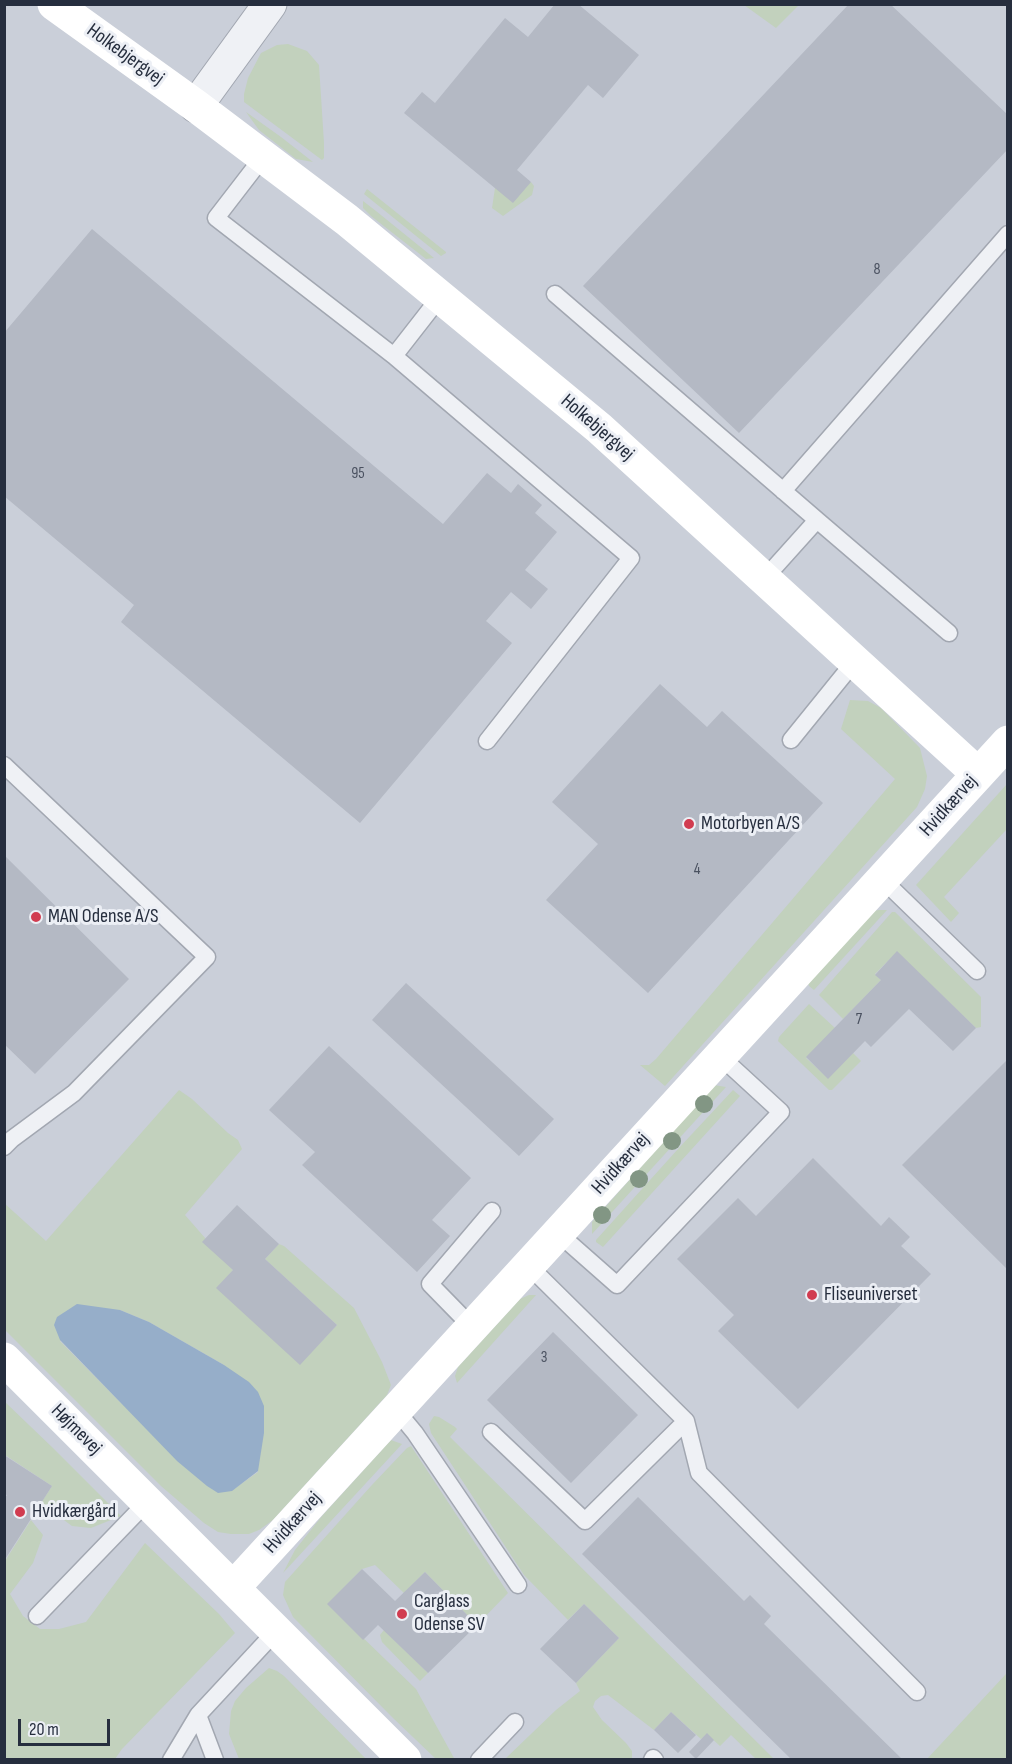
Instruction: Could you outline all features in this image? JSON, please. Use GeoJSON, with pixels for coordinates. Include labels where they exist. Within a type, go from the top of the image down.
{"type":"FeatureCollection","features":[{"type":"Feature","properties":{"kind":"street","name":"Holkebjergvej"},"geometry":{"type":"LineString","coordinates":[[54,4],[196,106],[347,220],[599,428],[978,774]]}},
{"type":"Feature","properties":{"kind":"street"},"geometry":{"type":"LineString","coordinates":[[196,106],[270,4]]}},
{"type":"Feature","properties":{"kind":"street","name":"Hvidkærvej"},"geometry":{"type":"LineString","coordinates":[[234,1587],[1008,742]]}},
{"type":"Feature","properties":{"kind":"street","name":"Højmevej"},"geometry":{"type":"LineString","coordinates":[[4,1359],[405,1760]]}},
{"type":"Feature","properties":{"kind":"lane"},"geometry":{"type":"LineString","coordinates":[[263,157],[216,218],[394,356],[631,558],[487,741]]}},
{"type":"Feature","properties":{"kind":"lane"},"geometry":{"type":"LineString","coordinates":[[783,491],[1008,234]]}},
{"type":"Feature","properties":{"kind":"lane"},"geometry":{"type":"LineString","coordinates":[[555,294],[949,633]]}},
{"type":"Feature","properties":{"kind":"lane"},"geometry":{"type":"LineString","coordinates":[[394,356],[440,297]]}},
{"type":"Feature","properties":{"kind":"lane"},"geometry":{"type":"LineString","coordinates":[[764,579],[817,520]]}},
{"type":"Feature","properties":{"kind":"lane"},"geometry":{"type":"LineString","coordinates":[[791,740],[855,661]]}},
{"type":"Feature","properties":{"kind":"lane"},"geometry":{"type":"LineString","coordinates":[[4,765],[207,957],[74,1093],[7,1139]]}},
{"type":"Feature","properties":{"kind":"lane"},"geometry":{"type":"LineString","coordinates":[[882,879],[977,971]]}},
{"type":"Feature","properties":{"kind":"lane"},"geometry":{"type":"LineString","coordinates":[[558,1233],[617,1285],[781,1112],[720,1056]]}},
{"type":"Feature","properties":{"kind":"lane"},"geometry":{"type":"LineString","coordinates":[[472,1327],[430,1284],[492,1211]]}},
{"type":"Feature","properties":{"kind":"lane"},"geometry":{"type":"LineString","coordinates":[[529,1266],[686,1421],[699,1473],[917,1692]]}},
{"type":"Feature","properties":{"kind":"lane"},"geometry":{"type":"LineString","coordinates":[[396,1410],[415,1433],[518,1585]]}},
{"type":"Feature","properties":{"kind":"lane"},"geometry":{"type":"LineString","coordinates":[[491,1432],[585,1521],[686,1421]]}},
{"type":"Feature","properties":{"kind":"lane"},"geometry":{"type":"LineString","coordinates":[[37,1616],[148,1501]]}},
{"type":"Feature","properties":{"kind":"lane"},"geometry":{"type":"LineString","coordinates":[[171,1760],[198,1715],[277,1630]]}},
{"type":"Feature","properties":{"kind":"lane"},"geometry":{"type":"LineString","coordinates":[[198,1715],[216,1760]]}},
{"type":"Feature","properties":{"kind":"lane"},"geometry":{"type":"LineString","coordinates":[[479,1760],[515,1722]]}},
{"type":"Feature","properties":{"kind":"shaded area"},"geometry":{"type":"Polygon","coordinates":[[[5,5],[1007,5],[1008,1680],[972,1760],[5,1760],[5,5]]]}},
{"type":"Feature","properties":{"kind":"green space"},"geometry":{"type":"Polygon","coordinates":[[[744,5],[799,5],[776,28],[744,5]]]}},
{"type":"Feature","properties":{"kind":"green space"},"geometry":{"type":"Polygon","coordinates":[[[288,44],[307,51],[319,65],[324,143],[322,160],[244,102],[248,78],[261,53],[277,45],[288,44]]]}},
{"type":"Feature","properties":{"kind":"green space"},"geometry":{"type":"Polygon","coordinates":[[[246,112],[313,162],[296,159],[259,130],[246,112]]]}},
{"type":"Feature","properties":{"kind":"green space"},"geometry":{"type":"Polygon","coordinates":[[[531,182],[534,186],[532,195],[503,216],[492,208],[495,188],[531,182]]]}},
{"type":"Feature","properties":{"kind":"green space"},"geometry":{"type":"Polygon","coordinates":[[[367,189],[446,253],[441,256],[364,194],[367,189]]]}},
{"type":"Feature","properties":{"kind":"green space"},"geometry":{"type":"Polygon","coordinates":[[[363,201],[434,258],[426,259],[371,216],[363,208],[363,201]]]}},
{"type":"Feature","properties":{"kind":"green space"},"geometry":{"type":"Polygon","coordinates":[[[850,700],[868,701],[881,708],[920,748],[927,776],[925,789],[917,807],[665,1086],[640,1065],[649,1065],[656,1059],[895,779],[841,729],[850,700]]]}},
{"type":"Feature","properties":{"kind":"green space"},"geometry":{"type":"Polygon","coordinates":[[[1007,784],[1007,829],[944,897],[959,913],[951,922],[916,885],[1007,784]]]}},
{"type":"Feature","properties":{"kind":"green space"},"geometry":{"type":"Polygon","coordinates":[[[887,910],[814,990],[809,986],[808,983],[872,911],[887,910]]]}},
{"type":"Feature","properties":{"kind":"green space"},"geometry":{"type":"Polygon","coordinates":[[[892,912],[895,912],[981,997],[981,1027],[976,1028],[897,952],[875,974],[881,980],[843,1019],[819,995],[892,912]]]}},
{"type":"Feature","properties":{"kind":"green space"},"geometry":{"type":"Polygon","coordinates":[[[809,1004],[835,1028],[806,1058],[828,1078],[853,1053],[861,1061],[832,1090],[829,1090],[778,1041],[779,1037],[809,1004]]]}},
{"type":"Feature","properties":{"kind":"green space"},"geometry":{"type":"Polygon","coordinates":[[[714,1085],[726,1087],[592,1234],[592,1222],[714,1085]]]}},
{"type":"Feature","properties":{"kind":"green space"},"geometry":{"type":"Polygon","coordinates":[[[179,1090],[238,1140],[242,1149],[185,1215],[233,1270],[217,1288],[300,1364],[337,1325],[265,1259],[279,1244],[284,1246],[354,1308],[382,1362],[391,1385],[387,1395],[273,1520],[249,1534],[218,1532],[161,1486],[5,1330],[4,1203],[46,1241],[179,1090]],[[120,1310],[60,1341],[121,1403],[231,1491],[258,1472],[224,1365],[149,1322],[120,1310]]]}},
{"type":"Feature","properties":{"kind":"green space"},"geometry":{"type":"Polygon","coordinates":[[[733,1090],[740,1096],[603,1247],[596,1242],[678,1149],[733,1090]]]}},
{"type":"Feature","properties":{"kind":"green space"},"geometry":{"type":"Polygon","coordinates":[[[536,1295],[457,1383],[455,1376],[458,1367],[520,1299],[536,1295]]]}},
{"type":"Feature","properties":{"kind":"green space"},"geometry":{"type":"Polygon","coordinates":[[[4,1401],[121,1516],[91,1528],[72,1526],[41,1503],[52,1486],[5,1455],[4,1401]]]}},
{"type":"Feature","properties":{"kind":"green space"},"geometry":{"type":"Polygon","coordinates":[[[434,1416],[457,1429],[450,1437],[774,1759],[756,1759],[731,1735],[720,1746],[707,1734],[701,1739],[671,1712],[654,1730],[608,1695],[601,1696],[595,1701],[593,1707],[602,1720],[632,1751],[632,1759],[505,1759],[556,1710],[580,1691],[576,1683],[619,1638],[584,1604],[568,1620],[524,1575],[431,1433],[429,1424],[434,1416]]]}},
{"type":"Feature","properties":{"kind":"green space"},"geometry":{"type":"Polygon","coordinates":[[[391,1440],[402,1444],[283,1573],[295,1550],[322,1516],[391,1440]]]}},
{"type":"Feature","properties":{"kind":"green space"},"geometry":{"type":"Polygon","coordinates":[[[411,1446],[508,1593],[477,1625],[425,1572],[404,1593],[375,1565],[362,1569],[328,1604],[416,1689],[453,1759],[436,1759],[393,1718],[293,1617],[283,1595],[285,1582],[371,1486],[411,1446]]]}},
{"type":"Feature","properties":{"kind":"green space"},"geometry":{"type":"Polygon","coordinates":[[[31,1520],[43,1535],[33,1563],[10,1594],[23,1616],[40,1629],[59,1629],[86,1622],[145,1543],[219,1614],[235,1633],[122,1749],[115,1759],[5,1759],[5,1561],[31,1520]]]}},
{"type":"Feature","properties":{"kind":"green space"},"geometry":{"type":"Polygon","coordinates":[[[384,1630],[428,1673],[420,1681],[382,1642],[380,1635],[384,1630]]]}},
{"type":"Feature","properties":{"kind":"green space"},"geometry":{"type":"Polygon","coordinates":[[[269,1668],[284,1676],[366,1759],[239,1759],[229,1734],[231,1711],[235,1701],[246,1688],[269,1668]]]}},
{"type":"Feature","properties":{"kind":"green space"},"geometry":{"type":"Polygon","coordinates":[[[1006,1674],[1007,1759],[927,1759],[1006,1674]]]}},
{"type":"Feature","properties":{"kind":"water"},"geometry":{"type":"Polygon","coordinates":[[[77,1304],[120,1310],[149,1322],[249,1382],[258,1392],[264,1406],[264,1433],[258,1471],[232,1491],[218,1493],[177,1461],[60,1340],[54,1325],[57,1317],[77,1304]]]}},
{"type":"Feature","properties":{"kind":"building"},"geometry":{"type":"Polygon","coordinates":[[[555,4],[578,4],[639,55],[603,98],[588,85],[517,170],[531,182],[513,203],[404,113],[422,92],[435,103],[505,18],[528,37],[555,4]]]}},
{"type":"Feature","properties":{"kind":"building"},"geometry":{"type":"Polygon","coordinates":[[[849,4],[890,4],[1008,115],[1008,149],[739,433],[583,286],[849,4]]]}},
{"type":"Feature","properties":{"kind":"building"},"geometry":{"type":"Polygon","coordinates":[[[92,229],[443,524],[487,473],[511,493],[518,484],[542,505],[535,513],[557,532],[525,570],[548,589],[531,609],[511,592],[486,621],[512,643],[360,823],[121,622],[134,605],[4,496],[4,333],[92,229]]]}},
{"type":"Feature","properties":{"kind":"building","name":"Motorbyen A/S"},"geometry":{"type":"Polygon","coordinates":[[[660,684],[707,727],[722,711],[823,803],[648,993],[546,900],[598,844],[552,802],[660,684]]]}},
{"type":"Feature","properties":{"kind":"building","name":"MAN Odense A/S"},"geometry":{"type":"Polygon","coordinates":[[[4,855],[129,979],[35,1074],[4,1044],[4,855]]]}},
{"type":"Feature","properties":{"kind":"building"},"geometry":{"type":"Polygon","coordinates":[[[897,951],[976,1028],[953,1051],[909,1009],[871,1047],[865,1041],[828,1079],[806,1057],[881,980],[875,975],[897,951]]]}},
{"type":"Feature","properties":{"kind":"building"},"geometry":{"type":"Polygon","coordinates":[[[406,983],[554,1119],[519,1156],[372,1020],[406,983]]]}},
{"type":"Feature","properties":{"kind":"building"},"geometry":{"type":"Polygon","coordinates":[[[329,1046],[471,1178],[432,1220],[450,1236],[417,1272],[302,1165],[315,1152],[269,1110],[329,1046]]]}},
{"type":"Feature","properties":{"kind":"building"},"geometry":{"type":"Polygon","coordinates":[[[1008,1059],[1008,1270],[902,1165],[1008,1059]]]}},
{"type":"Feature","properties":{"kind":"building","name":"Fliseuniverset"},"geometry":{"type":"Polygon","coordinates":[[[813,1158],[881,1226],[889,1217],[910,1237],[901,1246],[931,1274],[798,1409],[718,1331],[734,1315],[677,1259],[738,1198],[756,1216],[813,1158]]]}},
{"type":"Feature","properties":{"kind":"building"},"geometry":{"type":"Polygon","coordinates":[[[237,1205],[279,1244],[265,1259],[337,1325],[300,1365],[216,1288],[233,1270],[202,1242],[237,1205]]]}},
{"type":"Feature","properties":{"kind":"building"},"geometry":{"type":"Polygon","coordinates":[[[553,1332],[638,1415],[571,1483],[487,1400],[553,1332]]]}},
{"type":"Feature","properties":{"kind":"building","name":"Hvidkærgård"},"geometry":{"type":"Polygon","coordinates":[[[4,1455],[52,1486],[4,1561],[4,1498],[7,1495],[4,1494],[4,1455]]]}},
{"type":"Feature","properties":{"kind":"building"},"geometry":{"type":"Polygon","coordinates":[[[638,1497],[744,1601],[750,1595],[771,1616],[764,1624],[903,1760],[792,1760],[582,1554],[638,1497]]]}},
{"type":"Feature","properties":{"kind":"building","name":"Carglass Odense SV"},"geometry":{"type":"Polygon","coordinates":[[[362,1569],[395,1601],[425,1572],[477,1625],[428,1673],[378,1625],[363,1640],[327,1604],[362,1569]]]}},
{"type":"Feature","properties":{"kind":"building"},"geometry":{"type":"Polygon","coordinates":[[[584,1604],[619,1638],[576,1683],[540,1649],[584,1604]]]}},
{"type":"Feature","properties":{"kind":"building"},"geometry":{"type":"Polygon","coordinates":[[[671,1712],[696,1735],[678,1753],[654,1730],[671,1712]]]}},
{"type":"Feature","properties":{"kind":"building"},"geometry":{"type":"Polygon","coordinates":[[[707,1733],[714,1740],[696,1759],[689,1752],[707,1733]]]}},
{"type":"Feature","properties":{"kind":"place","name":"Motorbyen A/S"},"geometry":{"type":"Point","coordinates":[689,824]}},
{"type":"Feature","properties":{"kind":"place","name":"MAN Odense A/S"},"geometry":{"type":"Point","coordinates":[36,917]}},
{"type":"Feature","properties":{"kind":"place","name":"Fliseuniverset"},"geometry":{"type":"Point","coordinates":[812,1295]}},
{"type":"Feature","properties":{"kind":"place","name":"Hvidkærgård"},"geometry":{"type":"Point","coordinates":[20,1512]}},
{"type":"Feature","properties":{"kind":"place","name":"Carglass Odense SV"},"geometry":{"type":"Point","coordinates":[402,1614]}}]}
